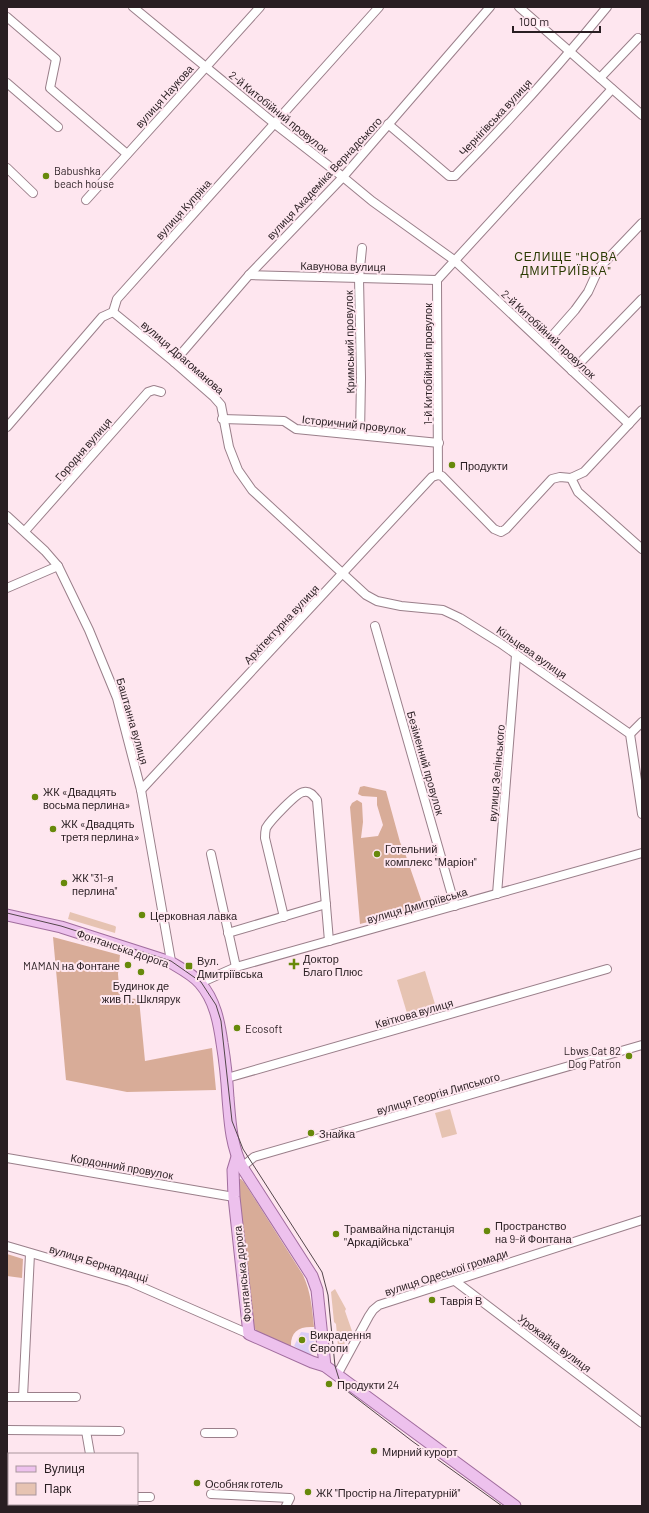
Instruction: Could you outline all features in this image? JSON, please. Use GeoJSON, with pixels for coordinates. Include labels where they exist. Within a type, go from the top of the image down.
{"type":"FeatureCollection","features":[{"type":"Feature","properties":{"kind":"main road","name":"Фонтанська дорога"},"geometry":{"type":"LineString","coordinates":[[7,915],[61,927],[170,962],[185,971],[200,983],[214,1007],[220,1023],[227,1078],[232,1138],[240,1167],[312,1276],[317,1290],[325,1366]]}},
{"type":"Feature","properties":{"kind":"main road","name":"Фонтанська дорога"},"geometry":{"type":"LineString","coordinates":[[240,1167],[234,1196],[249,1334],[312,1362],[325,1366],[514,1506]]}},
{"type":"Feature","properties":{"kind":"street","name":"2-й Китобійний провулок"},"geometry":{"type":"LineString","coordinates":[[133,7],[275,124],[372,201],[454,260],[629,424]]}},
{"type":"Feature","properties":{"kind":"street","name":"вулиця Наукова"},"geometry":{"type":"LineString","coordinates":[[86,200],[260,7]]}},
{"type":"Feature","properties":{"kind":"street","name":"вулиця Купріна"},"geometry":{"type":"LineString","coordinates":[[7,427],[102,317],[112,312],[117,299],[379,7]]}},
{"type":"Feature","properties":{"kind":"street","name":"вулиця Академіка Вернадського"},"geometry":{"type":"LineString","coordinates":[[174,362],[248,276],[343,177],[490,7]]}},
{"type":"Feature","properties":{"kind":"street"},"geometry":{"type":"LineString","coordinates":[[519,7],[642,115]]}},
{"type":"Feature","properties":{"kind":"street","name":"Чернігівська вулиця"},"geometry":{"type":"LineString","coordinates":[[388,124],[448,176],[454,177],[483,148],[571,52],[607,7]]}},
{"type":"Feature","properties":{"kind":"street"},"geometry":{"type":"LineString","coordinates":[[7,17],[56,59],[50,88],[127,154]]}},
{"type":"Feature","properties":{"kind":"street"},"geometry":{"type":"LineString","coordinates":[[600,78],[638,38]]}},
{"type":"Feature","properties":{"kind":"street"},"geometry":{"type":"LineString","coordinates":[[7,83],[58,127]]}},
{"type":"Feature","properties":{"kind":"street"},"geometry":{"type":"LineString","coordinates":[[437,280],[612,89]]}},
{"type":"Feature","properties":{"kind":"street"},"geometry":{"type":"LineString","coordinates":[[7,168],[33,192]]}},
{"type":"Feature","properties":{"kind":"street"},"geometry":{"type":"LineString","coordinates":[[545,344],[567,320],[588,292],[599,268],[642,223]]}},
{"type":"Feature","properties":{"kind":"street","name":"Кримський провулок"},"geometry":{"type":"LineString","coordinates":[[360,435],[361,378],[359,278],[362,248]]}},
{"type":"Feature","properties":{"kind":"street","name":"Кавунова вулиця"},"geometry":{"type":"LineString","coordinates":[[248,276],[437,280]]}},
{"type":"Feature","properties":{"kind":"street","name":"1-й Китобійний провулок"},"geometry":{"type":"LineString","coordinates":[[437,280],[438,474]]}},
{"type":"Feature","properties":{"kind":"street"},"geometry":{"type":"LineString","coordinates":[[572,371],[642,299]]}},
{"type":"Feature","properties":{"kind":"street","name":"вулиця Драгоманова"},"geometry":{"type":"LineString","coordinates":[[112,312],[174,362],[214,397],[221,405],[226,445],[238,470],[252,490],[343,574]]}},
{"type":"Feature","properties":{"kind":"street","name":"Городня вулиця"},"geometry":{"type":"LineString","coordinates":[[25,532],[148,392],[154,390],[161,392]]}},
{"type":"Feature","properties":{"kind":"street"},"geometry":{"type":"LineString","coordinates":[[438,474],[442,476],[494,529],[501,532],[506,529],[552,479],[560,477],[571,478],[584,472],[642,410]]}},
{"type":"Feature","properties":{"kind":"street","name":"Історичний провулок"},"geometry":{"type":"LineString","coordinates":[[222,419],[284,421],[296,429],[439,443]]}},
{"type":"Feature","properties":{"kind":"street","name":"Архітектурна вулиця"},"geometry":{"type":"LineString","coordinates":[[141,790],[432,477],[438,474]]}},
{"type":"Feature","properties":{"kind":"street"},"geometry":{"type":"LineString","coordinates":[[571,478],[578,492],[641,546]]}},
{"type":"Feature","properties":{"kind":"street","name":"Баштанна вулиця"},"geometry":{"type":"LineString","coordinates":[[7,516],[45,551],[58,566],[89,630],[117,698],[141,790],[171,960],[170,962]]}},
{"type":"Feature","properties":{"kind":"street"},"geometry":{"type":"LineString","coordinates":[[7,588],[58,566]]}},
{"type":"Feature","properties":{"kind":"street","name":"Кільцева вулиця"},"geometry":{"type":"LineString","coordinates":[[343,574],[366,595],[377,602],[443,610],[460,618],[500,643],[630,734]]}},
{"type":"Feature","properties":{"kind":"street","name":"Безіменний провулок"},"geometry":{"type":"LineString","coordinates":[[375,626],[455,906]]}},
{"type":"Feature","properties":{"kind":"street","name":"вулиця Зелінського"},"geometry":{"type":"LineString","coordinates":[[497,894],[516,655]]}},
{"type":"Feature","properties":{"kind":"street"},"geometry":{"type":"LineString","coordinates":[[642,722],[630,734],[642,814]]}},
{"type":"Feature","properties":{"kind":"street"},"geometry":{"type":"LineString","coordinates":[[284,917],[265,834],[269,824],[300,792],[306,792],[311,793],[317,800],[329,941]]}},
{"type":"Feature","properties":{"kind":"street","name":"вулиця Дмитріївська"},"geometry":{"type":"LineString","coordinates":[[200,983],[236,967],[642,853]]}},
{"type":"Feature","properties":{"kind":"street"},"geometry":{"type":"LineString","coordinates":[[211,854],[236,967]]}},
{"type":"Feature","properties":{"kind":"street"},"geometry":{"type":"LineString","coordinates":[[228,933],[326,904]]}},
{"type":"Feature","properties":{"kind":"street","name":"Квіткова вулиця"},"geometry":{"type":"LineString","coordinates":[[227,1078],[607,969]]}},
{"type":"Feature","properties":{"kind":"street","name":"вулиця Георгія Липського"},"geometry":{"type":"LineString","coordinates":[[240,1167],[254,1157],[642,1045]]}},
{"type":"Feature","properties":{"kind":"street","name":"Кордонний провулок"},"geometry":{"type":"LineString","coordinates":[[7,1158],[234,1196]]}},
{"type":"Feature","properties":{"kind":"street","name":"вулиця Одеської громади"},"geometry":{"type":"LineString","coordinates":[[337,1375],[373,1310],[379,1305],[642,1220]]}},
{"type":"Feature","properties":{"kind":"street","name":"вулиця Бернардацці"},"geometry":{"type":"LineString","coordinates":[[7,1246],[30,1254],[130,1282],[249,1334]]}},
{"type":"Feature","properties":{"kind":"street"},"geometry":{"type":"LineString","coordinates":[[23,1397],[30,1254]]}},
{"type":"Feature","properties":{"kind":"street","name":"Урожайна вулиця"},"geometry":{"type":"LineString","coordinates":[[455,1281],[642,1423]]}},
{"type":"Feature","properties":{"kind":"street"},"geometry":{"type":"LineString","coordinates":[[7,1397],[76,1397]]}},
{"type":"Feature","properties":{"kind":"street"},"geometry":{"type":"LineString","coordinates":[[7,1430],[120,1431]]}},
{"type":"Feature","properties":{"kind":"street"},"geometry":{"type":"LineString","coordinates":[[86,1431],[90,1453]]}},
{"type":"Feature","properties":{"kind":"street"},"geometry":{"type":"LineString","coordinates":[[205,1433],[233,1433]]}},
{"type":"Feature","properties":{"kind":"street"},"geometry":{"type":"LineString","coordinates":[[211,1494],[290,1498],[286,1506]]}},
{"type":"Feature","properties":{"kind":"street"},"geometry":{"type":"LineString","coordinates":[[138,1497],[150,1497]]}},
{"type":"Feature","properties":{"kind":"green space"},"geometry":{"type":"Polygon","coordinates":[[[70,912],[115,926],[115,933],[68,919],[70,912]]]}},
{"type":"Feature","properties":{"kind":"green space"},"geometry":{"type":"Polygon","coordinates":[[[425,971],[438,1014],[410,1023],[397,980],[425,971]]]}},
{"type":"Feature","properties":{"kind":"green space"},"geometry":{"type":"Polygon","coordinates":[[[450,1109],[457,1134],[442,1138],[435,1113],[450,1109]]]}},
{"type":"Feature","properties":{"kind":"green space"},"geometry":{"type":"Polygon","coordinates":[[[335,1289],[346,1309],[345,1311],[352,1331],[342,1348],[338,1346],[336,1324],[334,1322],[331,1292],[335,1289]]]}},
{"type":"Feature","properties":{"kind":"shaded area"},"geometry":{"type":"Polygon","coordinates":[[[364,786],[386,791],[400,842],[424,908],[360,924],[350,807],[352,803],[357,800],[362,803],[363,822],[361,838],[378,836],[383,825],[377,805],[377,797],[362,796],[358,794],[360,787],[364,786]]]}},
{"type":"Feature","properties":{"kind":"shaded area"},"geometry":{"type":"Polygon","coordinates":[[[53,937],[120,955],[118,974],[120,998],[139,999],[145,1061],[212,1048],[216,1090],[127,1092],[66,1080],[53,937]]]}},
{"type":"Feature","properties":{"kind":"shaded area"},"geometry":{"type":"Polygon","coordinates":[[[239,1179],[244,1182],[303,1275],[308,1288],[314,1327],[299,1329],[296,1331],[292,1338],[291,1348],[260,1336],[251,1323],[240,1208],[239,1179]]]}},
{"type":"Feature","properties":{"kind":"shaded area"},"geometry":{"type":"Polygon","coordinates":[[[7,1254],[23,1259],[22,1278],[7,1276],[7,1254]]]}},
{"type":"Feature","properties":{"kind":"shaded area"},"geometry":{"type":"Polygon","coordinates":[[[301,1332],[309,1333],[310,1336],[314,1338],[315,1351],[311,1354],[305,1353],[294,1346],[301,1332]]]}},
{"type":"Feature","properties":{"kind":"tram line"},"geometry":{"type":"LineString","coordinates":[[7,913],[61,926],[171,961],[201,982],[216,1005],[221,1021],[232,1121],[243,1149],[322,1272],[328,1295],[335,1366],[339,1379],[347,1391],[412,1441],[502,1506]]}},
{"type":"Feature","properties":{"kind":"place","name":"Babushka beach house"},"geometry":{"type":"Point","coordinates":[46,176]}},
{"type":"Feature","properties":{"kind":"place","name":"Продукти"},"geometry":{"type":"Point","coordinates":[452,465]}},
{"type":"Feature","properties":{"kind":"place","name":"ЖК «Двадцять восьма перлина»"},"geometry":{"type":"Point","coordinates":[35,797]}},
{"type":"Feature","properties":{"kind":"place","name":"ЖК «Двадцять третя перлина»"},"geometry":{"type":"Point","coordinates":[53,829]}},
{"type":"Feature","properties":{"kind":"place","name":"Готельний комплекс \"Маріон\""},"geometry":{"type":"Point","coordinates":[377,854]}},
{"type":"Feature","properties":{"kind":"place","name":"ЖК \"31-я перлина\""},"geometry":{"type":"Point","coordinates":[64,883]}},
{"type":"Feature","properties":{"kind":"place","name":"Церковная лавка"},"geometry":{"type":"Point","coordinates":[142,915]}},
{"type":"Feature","properties":{"kind":"place","name":"Доктор Благо Плюс"},"geometry":{"type":"Point","coordinates":[294,964]}},
{"type":"Feature","properties":{"kind":"place","name":"MAMAN на Фонтане"},"geometry":{"type":"Point","coordinates":[128,965]}},
{"type":"Feature","properties":{"kind":"place","name":"Вул. Дмитріївська"},"geometry":{"type":"Point","coordinates":[189,966]}},
{"type":"Feature","properties":{"kind":"place","name":"Будинок де жив П. Шклярук"},"geometry":{"type":"Point","coordinates":[141,972]}},
{"type":"Feature","properties":{"kind":"place","name":"Ecosoft"},"geometry":{"type":"Point","coordinates":[237,1028]}},
{"type":"Feature","properties":{"kind":"place","name":"Lbws Cat 82 Dog Patron"},"geometry":{"type":"Point","coordinates":[629,1056]}},
{"type":"Feature","properties":{"kind":"place","name":"Знайка"},"geometry":{"type":"Point","coordinates":[311,1133]}},
{"type":"Feature","properties":{"kind":"place","name":"Пространство на 9-й Фонтана"},"geometry":{"type":"Point","coordinates":[487,1231]}},
{"type":"Feature","properties":{"kind":"place","name":"Трамвайна підстанція \"Аркадійська\""},"geometry":{"type":"Point","coordinates":[336,1234]}},
{"type":"Feature","properties":{"kind":"place","name":"Таврія В"},"geometry":{"type":"Point","coordinates":[432,1300]}},
{"type":"Feature","properties":{"kind":"place","name":"Викрадення Європи"},"geometry":{"type":"Point","coordinates":[302,1340]}},
{"type":"Feature","properties":{"kind":"place","name":"Продукти 24"},"geometry":{"type":"Point","coordinates":[329,1384]}},
{"type":"Feature","properties":{"kind":"place","name":"Мирний курорт"},"geometry":{"type":"Point","coordinates":[374,1451]}},
{"type":"Feature","properties":{"kind":"place","name":"Особняк готель"},"geometry":{"type":"Point","coordinates":[197,1483]}},
{"type":"Feature","properties":{"kind":"place","name":"ЖК \"Простір на Літературній\""},"geometry":{"type":"Point","coordinates":[308,1492]}},
{"type":"Feature","properties":{"kind":"district","name":"СЕЛИЩЕ \"НОВА ДМИТРИЇВКА\""},"geometry":{"type":"Point","coordinates":[566,263]}}]}
